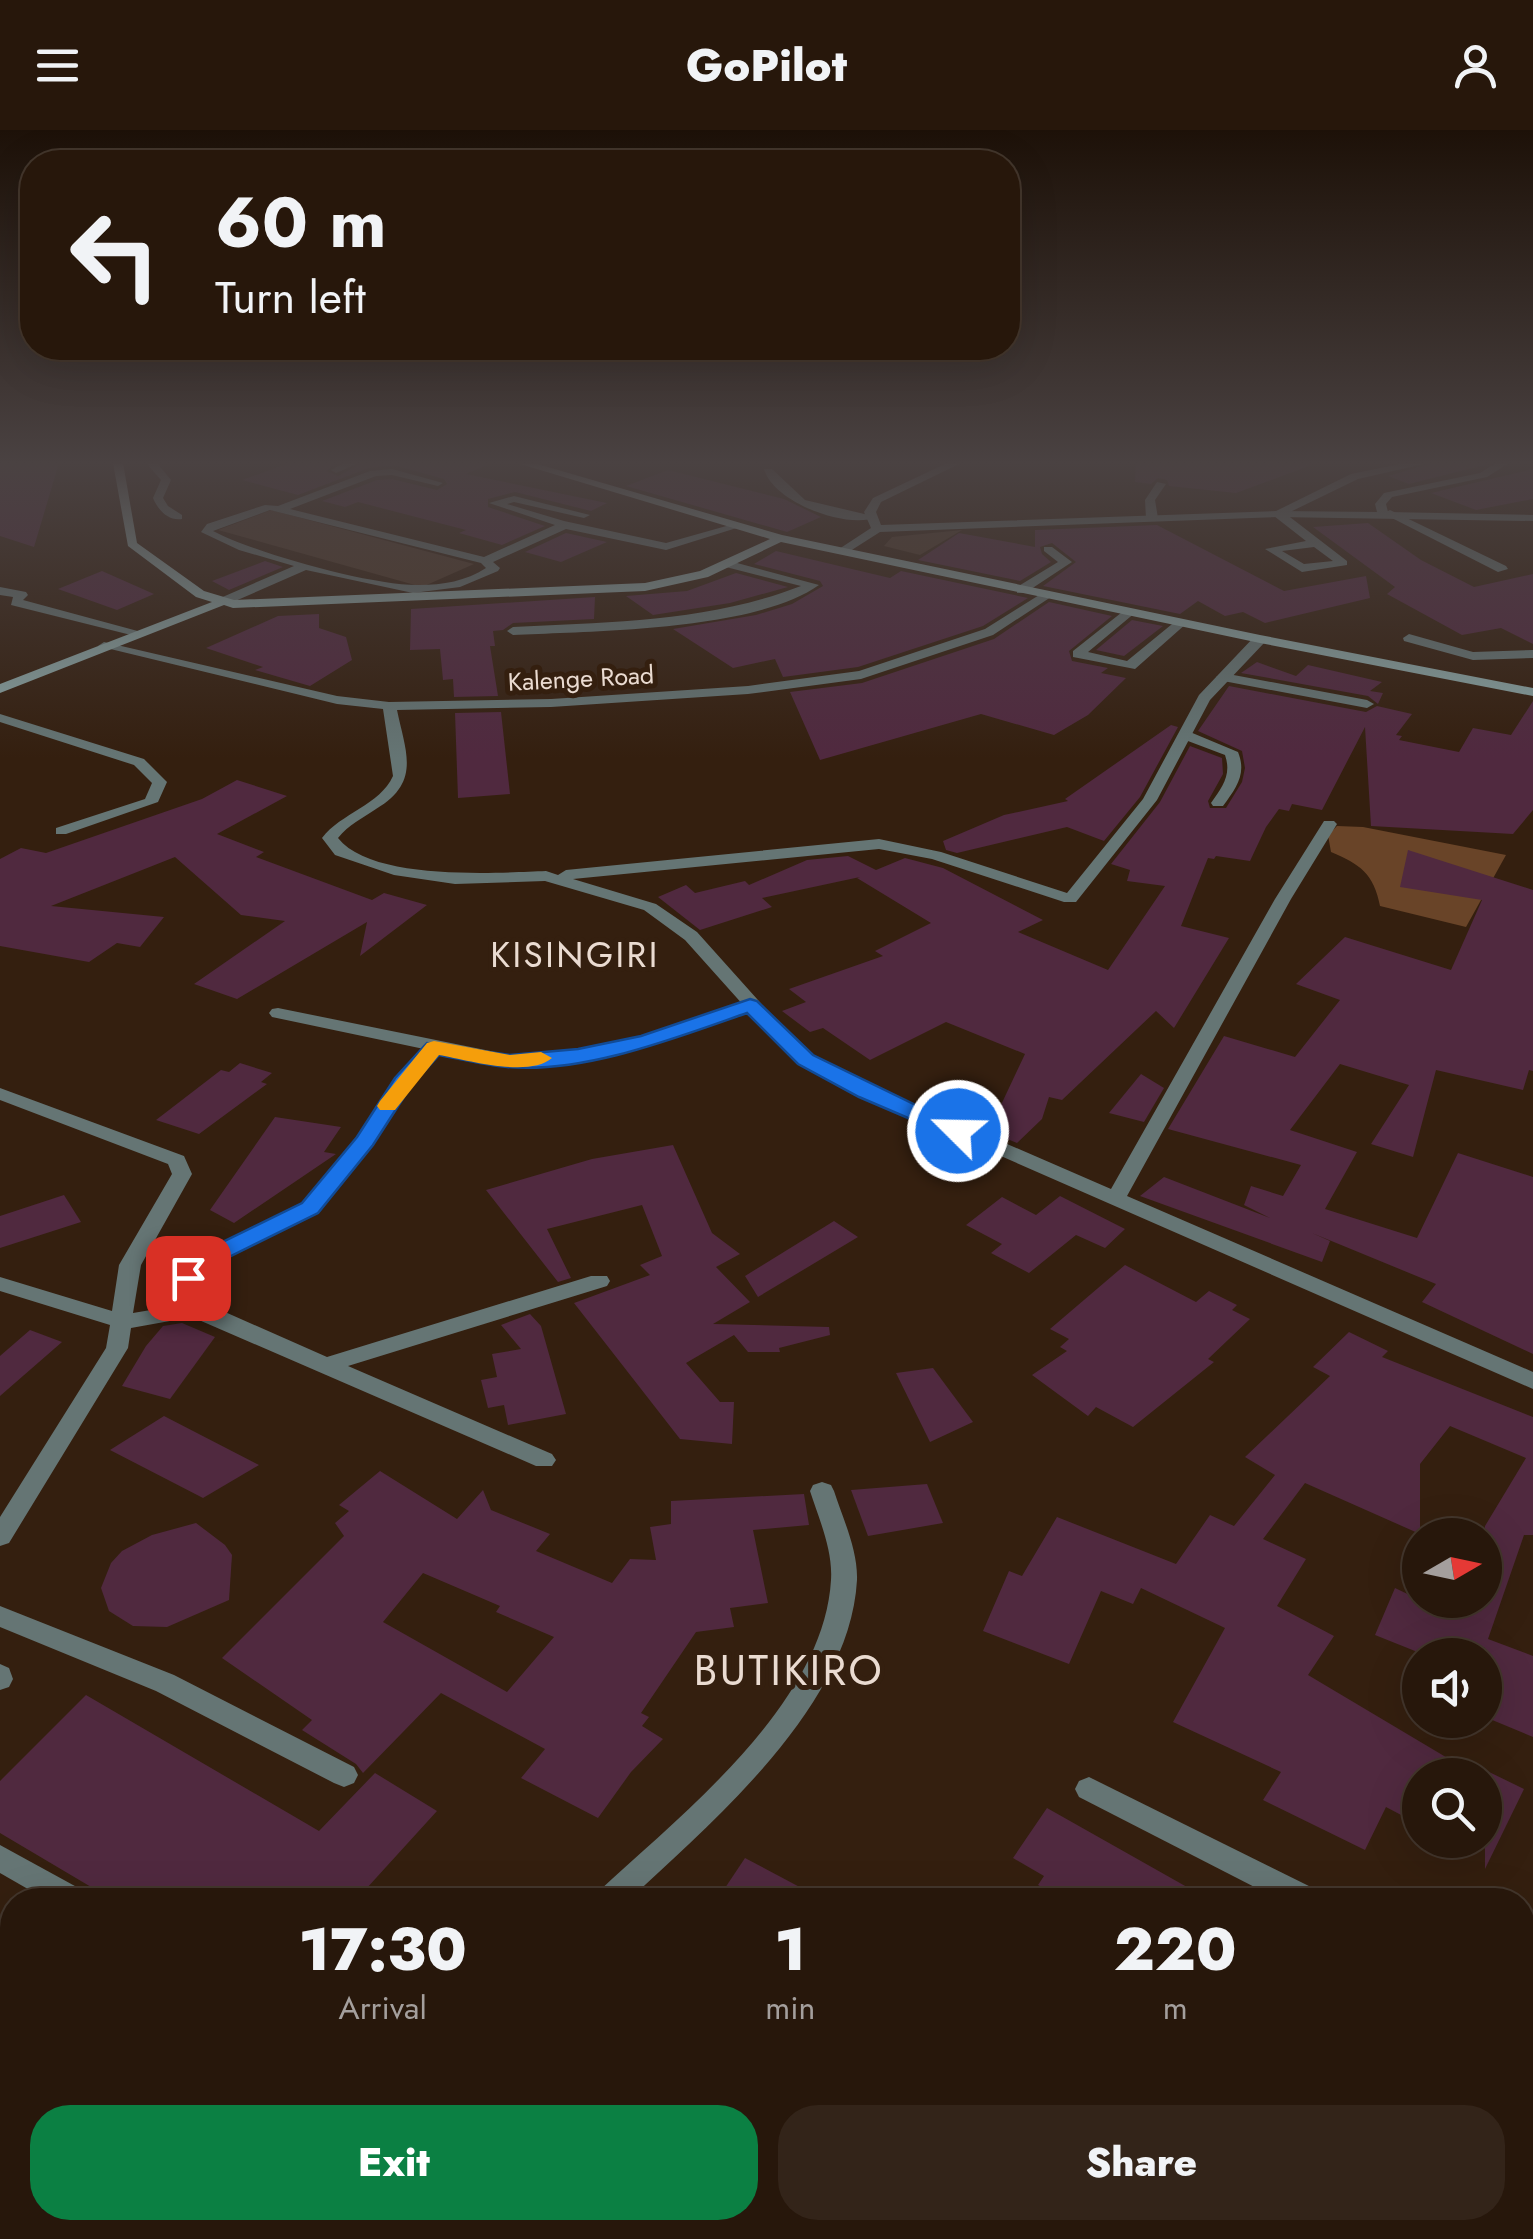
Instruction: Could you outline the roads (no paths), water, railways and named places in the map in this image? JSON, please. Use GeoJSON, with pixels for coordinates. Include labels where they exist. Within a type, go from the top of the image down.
{"type":"FeatureCollection","features":[{"type":"Feature","properties":{"kind":"main road"},"geometry":{"type":"LineString","coordinates":[[156,561],[200,594],[222,602],[278,605],[645,587],[676,582],[731,561]]}},
{"type":"Feature","properties":{"kind":"main road"},"geometry":{"type":"LineString","coordinates":[[891,561],[1533,692]]}},
{"type":"Feature","properties":{"kind":"main road"},"geometry":{"type":"LineString","coordinates":[[0,688],[222,602]]}},
{"type":"Feature","properties":{"kind":"street"},"geometry":{"type":"LineString","coordinates":[[291,561],[415,589],[462,583],[494,568],[485,562]]}},
{"type":"Feature","properties":{"kind":"street"},"geometry":{"type":"LineString","coordinates":[[1021,590],[1065,561]]}},
{"type":"Feature","properties":{"kind":"street"},"geometry":{"type":"LineString","coordinates":[[1291,561],[1302,568],[1341,561]]}},
{"type":"Feature","properties":{"kind":"street"},"geometry":{"type":"LineString","coordinates":[[1486,561],[1502,569]]}},
{"type":"Feature","properties":{"kind":"street"},"geometry":{"type":"LineString","coordinates":[[513,631],[697,620],[786,597],[812,585],[726,564]]}},
{"type":"Feature","properties":{"kind":"street"},"geometry":{"type":"LineString","coordinates":[[222,602],[304,566]]}},
{"type":"Feature","properties":{"kind":"street"},"geometry":{"type":"LineString","coordinates":[[0,591],[22,595],[15,602],[139,633]]}},
{"type":"Feature","properties":{"kind":"street","name":"Kalenge Road"},"geometry":{"type":"LineString","coordinates":[[104,646],[295,693],[390,706],[551,703],[811,684],[861,675],[989,632],[1048,595]]}},
{"type":"Feature","properties":{"kind":"street"},"geometry":{"type":"LineString","coordinates":[[1130,612],[1078,654],[1130,666],[1181,623]]}},
{"type":"Feature","properties":{"kind":"street"},"geometry":{"type":"LineString","coordinates":[[1409,638],[1473,656],[1533,654]]}},
{"type":"Feature","properties":{"kind":"street"},"geometry":{"type":"LineString","coordinates":[[390,706],[400,776],[392,791],[336,828],[330,838],[333,845],[394,870],[455,879],[546,876],[879,844],[935,855],[1070,899],[1150,800],[1204,698],[1260,639]]}},
{"type":"Feature","properties":{"kind":"street"},"geometry":{"type":"LineString","coordinates":[[1223,677],[1367,704]]}},
{"type":"Feature","properties":{"kind":"street"},"geometry":{"type":"LineString","coordinates":[[0,718],[140,762],[160,782],[151,802],[61,831]]}},
{"type":"Feature","properties":{"kind":"street"},"geometry":{"type":"LineString","coordinates":[[1186,736],[1231,752],[1236,777],[1218,804]]}},
{"type":"Feature","properties":{"kind":"street"},"geometry":{"type":"LineString","coordinates":[[1115,1200],[1329,824]]}},
{"type":"Feature","properties":{"kind":"street"},"geometry":{"type":"LineString","coordinates":[[546,876],[623,896],[661,914],[718,963],[750,1005],[806,1060],[834,1076],[1533,1381]]}},
{"type":"Feature","properties":{"kind":"street"},"geometry":{"type":"LineString","coordinates":[[278,1012],[510,1061],[578,1056],[646,1041],[750,1005]]}},
{"type":"Feature","properties":{"kind":"street"},"geometry":{"type":"LineString","coordinates":[[170,1298],[206,1259],[310,1208],[365,1140],[402,1083],[434,1048]]}},
{"type":"Feature","properties":{"kind":"street"},"geometry":{"type":"LineString","coordinates":[[0,1094],[178,1160],[182,1174],[130,1265],[117,1348],[0,1537]]}},
{"type":"Feature","properties":{"kind":"street"},"geometry":{"type":"LineString","coordinates":[[325,1364],[599,1281]]}},
{"type":"Feature","properties":{"kind":"street"},"geometry":{"type":"LineString","coordinates":[[0,1284],[123,1322],[192,1310],[544,1460]]}},
{"type":"Feature","properties":{"kind":"street"},"geometry":{"type":"LineString","coordinates":[[622,1888],[723,1791],[776,1730],[815,1673],[841,1610],[844,1581],[843,1556],[822,1491]]}},
{"type":"Feature","properties":{"kind":"street"},"geometry":{"type":"LineString","coordinates":[[0,1616],[165,1682],[344,1775]]}},
{"type":"Feature","properties":{"kind":"street"},"geometry":{"type":"LineString","coordinates":[[1088,1789],[1285,1888]]}},
{"type":"Feature","properties":{"kind":"street"},"geometry":{"type":"LineString","coordinates":[[0,1858],[53,1888]]}},
{"type":"Feature","properties":{"kind":"district","name":"KISINGIRI"},"geometry":{"type":"Point","coordinates":[575,955]}},
{"type":"Feature","properties":{"kind":"district","name":"BUTIKIRO"},"geometry":{"type":"Point","coordinates":[789,1670]}}]}
